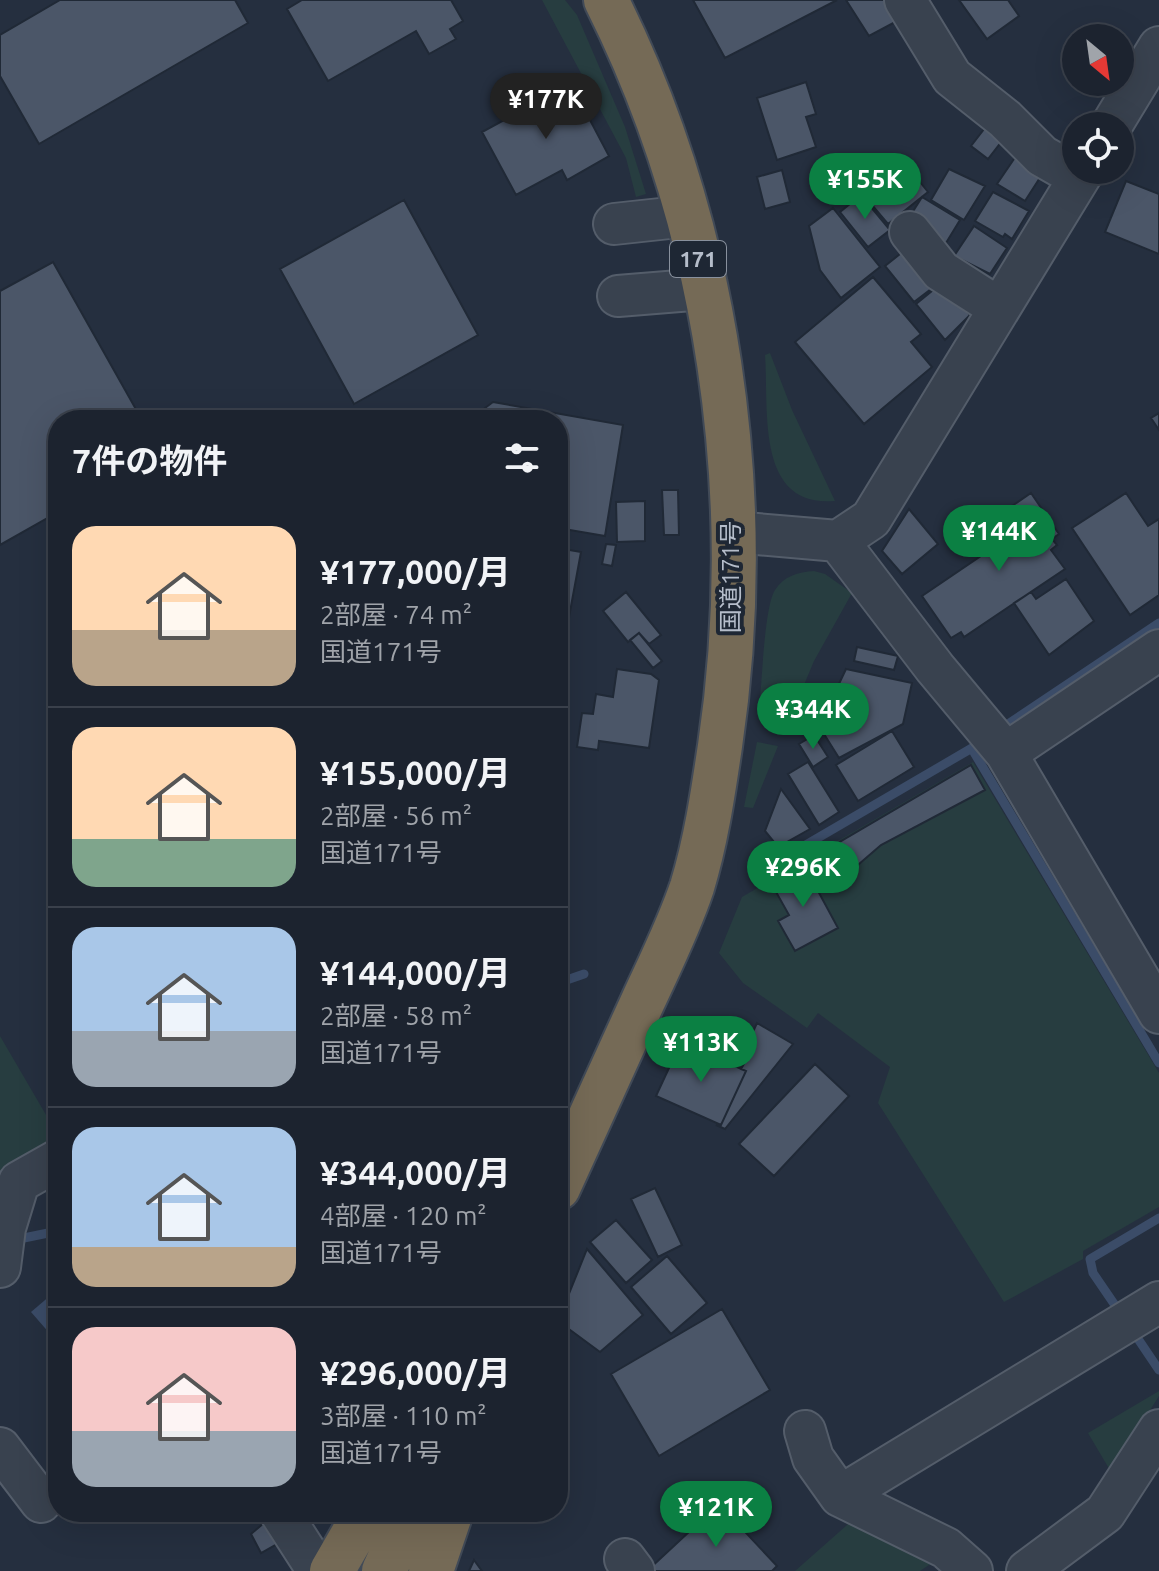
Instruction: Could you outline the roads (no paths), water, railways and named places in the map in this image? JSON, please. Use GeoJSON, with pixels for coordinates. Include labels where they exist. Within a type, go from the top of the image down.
{"type":"FeatureCollection","features":[{"type":"Feature","properties":{"kind":"highway","name":"国道171号"},"geometry":{"type":"LineString","coordinates":[[568,1165],[693,883],[713,796],[727,702],[733,604],[733,532],[723,408],[704,289],[688,216],[643,81],[606,0]]}},
{"type":"Feature","properties":{"kind":"highway"},"geometry":{"type":"LineString","coordinates":[[332,1571],[360,1522]]}},
{"type":"Feature","properties":{"kind":"highway"},"geometry":{"type":"LineString","coordinates":[[384,1571],[406,1522]]}},
{"type":"Feature","properties":{"kind":"highway"},"geometry":{"type":"LineString","coordinates":[[431,1571],[448,1522]]}},
{"type":"Feature","properties":{"kind":"street"},"geometry":{"type":"LineString","coordinates":[[905,0],[952,77],[1005,119],[1042,156],[1062,164]]}},
{"type":"Feature","properties":{"kind":"street"},"geometry":{"type":"LineString","coordinates":[[1120,112],[1159,47]]}},
{"type":"Feature","properties":{"kind":"street"},"geometry":{"type":"LineString","coordinates":[[733,532],[838,541],[871,519],[1075,184]]}},
{"type":"Feature","properties":{"kind":"street"},"geometry":{"type":"LineString","coordinates":[[614,224],[688,216]]}},
{"type":"Feature","properties":{"kind":"street"},"geometry":{"type":"LineString","coordinates":[[910,232],[941,271],[999,308]]}},
{"type":"Feature","properties":{"kind":"street"},"geometry":{"type":"LineString","coordinates":[[618,296],[704,289]]}},
{"type":"Feature","properties":{"kind":"street"},"geometry":{"type":"LineString","coordinates":[[838,541],[935,668],[1006,753],[1153,990]]}},
{"type":"Feature","properties":{"kind":"street"},"geometry":{"type":"LineString","coordinates":[[1006,753],[1159,650]]}},
{"type":"Feature","properties":{"kind":"street"},"geometry":{"type":"LineString","coordinates":[[0,1267],[5,1228],[19,1182],[48,1166]]}},
{"type":"Feature","properties":{"kind":"street"},"geometry":{"type":"LineString","coordinates":[[840,1496],[1159,1302]]}},
{"type":"Feature","properties":{"kind":"street"},"geometry":{"type":"LineString","coordinates":[[1027,1571],[1105,1513],[1159,1430]]}},
{"type":"Feature","properties":{"kind":"street"},"geometry":{"type":"LineString","coordinates":[[805,1431],[813,1458],[840,1496],[946,1548],[972,1571]]}},
{"type":"Feature","properties":{"kind":"street"},"geometry":{"type":"LineString","coordinates":[[0,1448],[41,1502]]}},
{"type":"Feature","properties":{"kind":"street"},"geometry":{"type":"LineString","coordinates":[[286,1522],[318,1571]]}},
{"type":"Feature","properties":{"kind":"water"},"geometry":{"type":"Polygon","coordinates":[[[48,1298],[48,1332],[31,1312],[48,1298]]]}},
{"type":"Feature","properties":{"kind":"waterway"},"geometry":{"type":"LineString","coordinates":[[999,730],[1159,623]]}},
{"type":"Feature","properties":{"kind":"waterway"},"geometry":{"type":"LineString","coordinates":[[756,874],[984,741]]}},
{"type":"Feature","properties":{"kind":"waterway"},"geometry":{"type":"LineString","coordinates":[[972,749],[1159,1063]]}},
{"type":"Feature","properties":{"kind":"waterway"},"geometry":{"type":"LineString","coordinates":[[568,980],[584,974]]}},
{"type":"Feature","properties":{"kind":"waterway"},"geometry":{"type":"LineString","coordinates":[[1121,1314],[1093,1273],[1090,1259],[1159,1218]]}},
{"type":"Feature","properties":{"kind":"waterway"},"geometry":{"type":"LineString","coordinates":[[14,1240],[48,1233]]}},
{"type":"Feature","properties":{"kind":"waterway"},"geometry":{"type":"LineString","coordinates":[[1132,1330],[1159,1370]]}}]}
